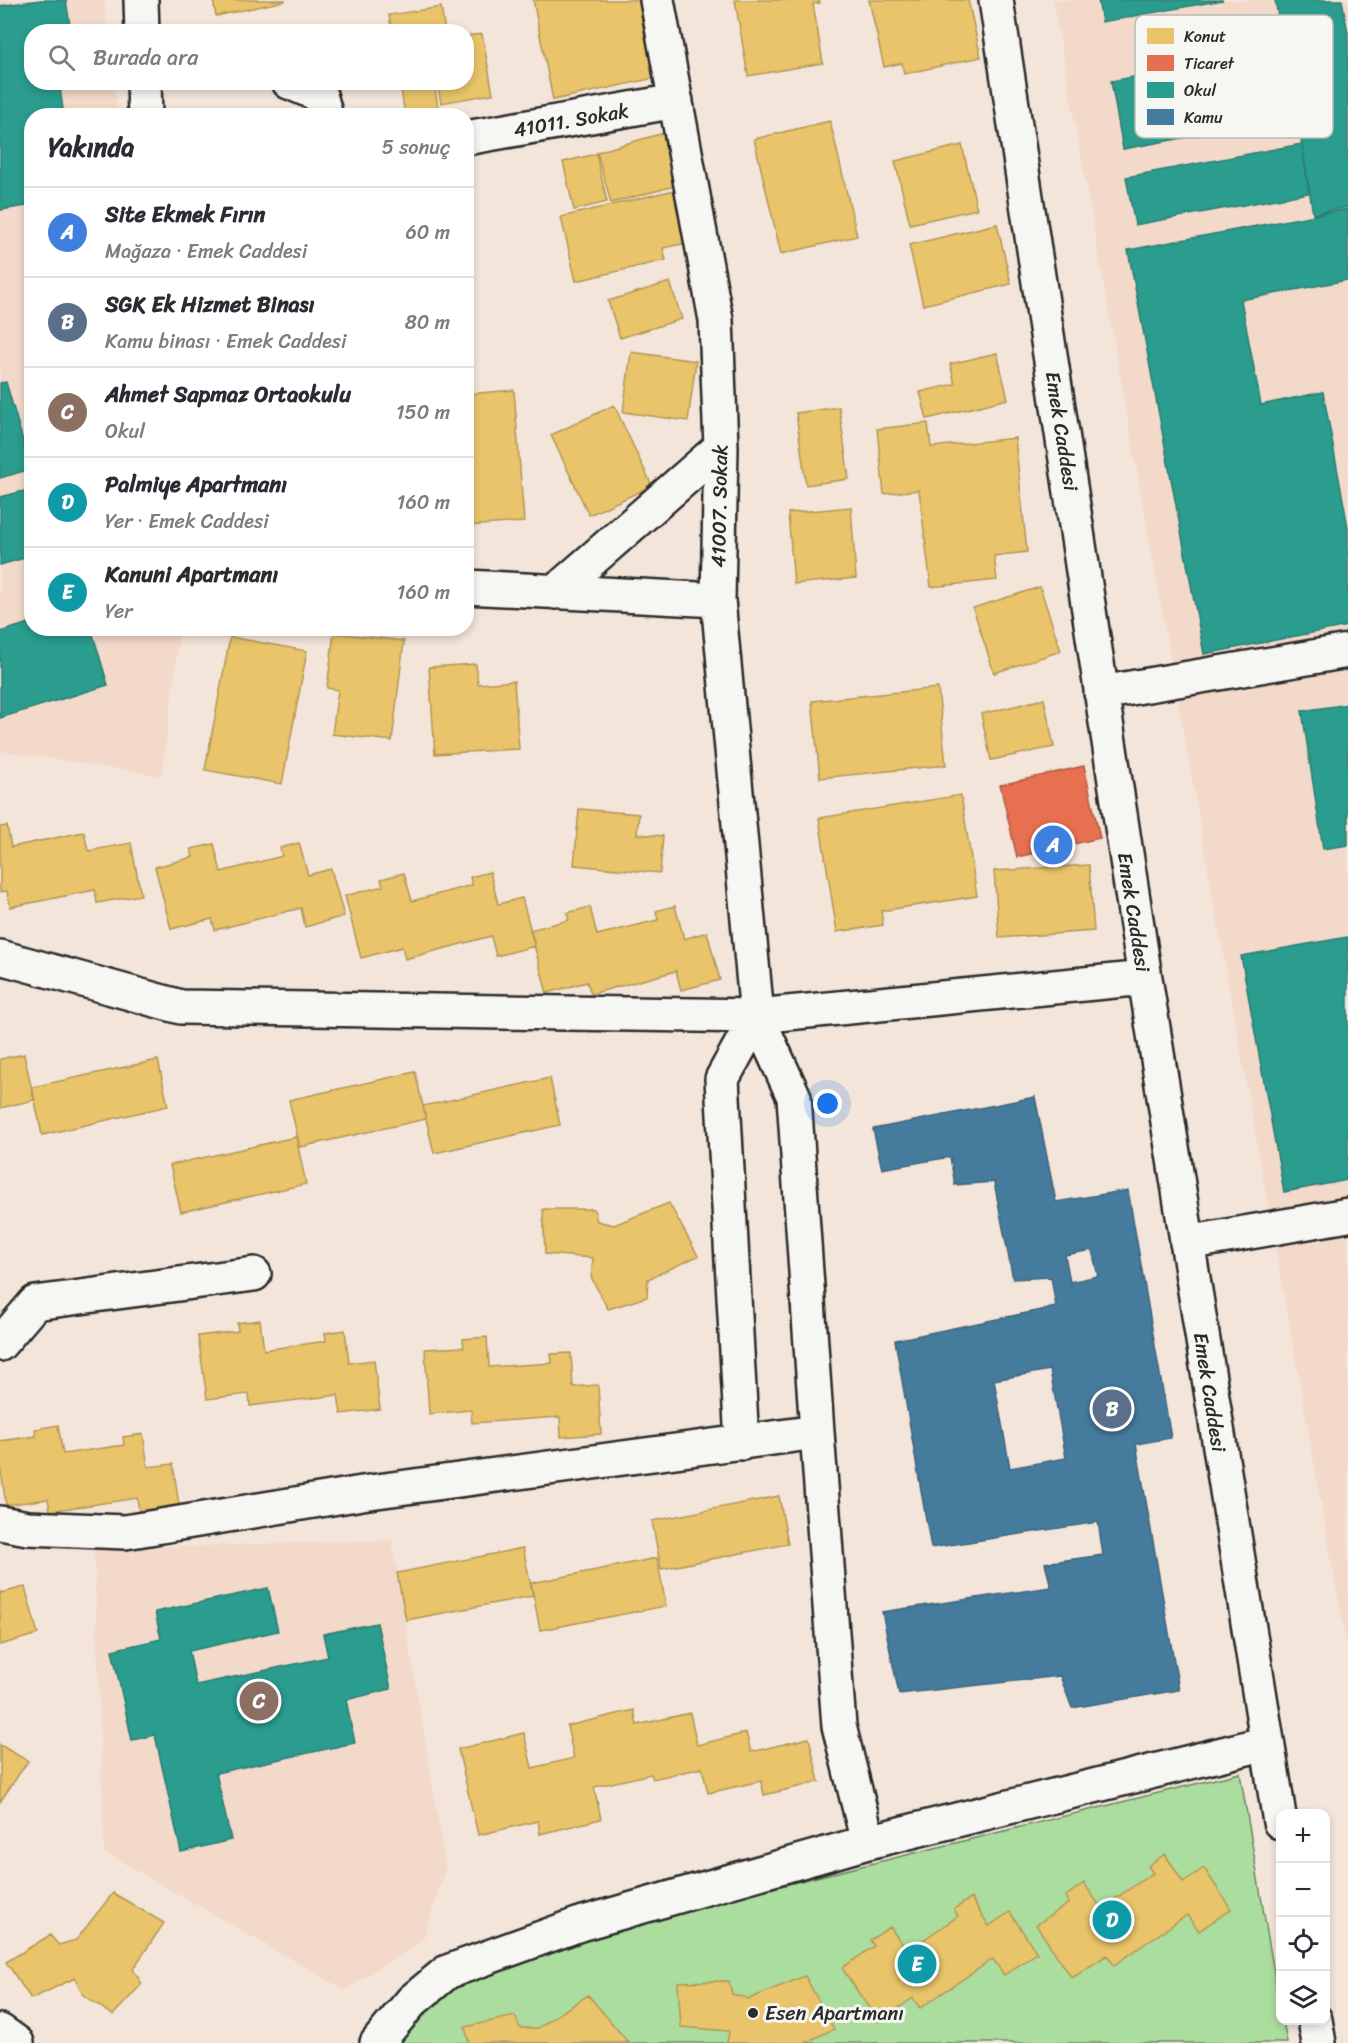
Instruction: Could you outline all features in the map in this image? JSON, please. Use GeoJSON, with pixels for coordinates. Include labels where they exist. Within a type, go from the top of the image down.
{"type":"FeatureCollection","features":[{"type":"Feature","properties":{"kind":"street"},"geometry":{"type":"LineString","coordinates":[[141,0],[142,24]]}},
{"type":"Feature","properties":{"kind":"street","name":"41007. Sokak"},"geometry":{"type":"LineString","coordinates":[[657,0],[716,320],[721,447],[718,600],[757,1016],[794,1097],[816,1432],[839,1726],[868,1842]]}},
{"type":"Feature","properties":{"kind":"street","name":"Emek Caddesi"},"geometry":{"type":"LineString","coordinates":[[996,0],[1144,978],[1279,1809]]}},
{"type":"Feature","properties":{"kind":"street"},"geometry":{"type":"LineString","coordinates":[[144,90],[145,108]]}},
{"type":"Feature","properties":{"kind":"street"},"geometry":{"type":"LineString","coordinates":[[308,90],[320,95],[324,108]]}},
{"type":"Feature","properties":{"kind":"street","name":"41011. Sokak"},"geometry":{"type":"LineString","coordinates":[[474,137],[675,101]]}},
{"type":"Feature","properties":{"kind":"street"},"geometry":{"type":"LineString","coordinates":[[555,592],[721,447]]}},
{"type":"Feature","properties":{"kind":"street"},"geometry":{"type":"LineString","coordinates":[[474,587],[718,600]]}},
{"type":"Feature","properties":{"kind":"street"},"geometry":{"type":"LineString","coordinates":[[1101,693],[1348,651]]}},
{"type":"Feature","properties":{"kind":"street"},"geometry":{"type":"LineString","coordinates":[[0,957],[181,1007],[757,1016],[1144,978]]}},
{"type":"Feature","properties":{"kind":"street"},"geometry":{"type":"LineString","coordinates":[[742,1443],[722,1079],[757,1016]]}},
{"type":"Feature","properties":{"kind":"street"},"geometry":{"type":"LineString","coordinates":[[1187,1243],[1348,1215]]}},
{"type":"Feature","properties":{"kind":"street"},"geometry":{"type":"LineString","coordinates":[[0,1344],[34,1304],[254,1274]]}},
{"type":"Feature","properties":{"kind":"street"},"geometry":{"type":"LineString","coordinates":[[0,1523],[28,1528],[124,1532],[362,1493],[816,1432]]}},
{"type":"Feature","properties":{"kind":"street"},"geometry":{"type":"LineString","coordinates":[[377,2043],[412,2001],[447,1972],[580,1924],[868,1842],[1267,1743]]}},
{"type":"Feature","properties":{"kind":"street"},"geometry":{"type":"LineString","coordinates":[[1316,2025],[1319,2043]]}},
{"type":"Feature","properties":{"kind":"street"},"geometry":{"type":"LineString","coordinates":[[0,2031],[17,2043]]}},
{"type":"Feature","properties":{"kind":"shaded area"},"geometry":{"type":"Polygon","coordinates":[[[0,0],[104,0],[107,24],[24,24],[24,90],[115,90],[116,108],[24,108],[24,636],[179,636],[162,776],[0,751],[0,0]]]}},
{"type":"Feature","properties":{"kind":"shaded area"},"geometry":{"type":"Polygon","coordinates":[[[1053,0],[1348,0],[1348,1654],[1053,0]]]}},
{"type":"Feature","properties":{"kind":"shaded area"},"geometry":{"type":"Polygon","coordinates":[[[392,1540],[446,1867],[423,1940],[345,1990],[104,1852],[94,1549],[392,1540]]]}},
{"type":"Feature","properties":{"kind":"green space"},"geometry":{"type":"Polygon","coordinates":[[[1240,1773],[1276,1984],[1276,2025],[1284,2025],[1287,2043],[387,2043],[428,2000],[573,1937],[1240,1773]]]}},
{"type":"Feature","properties":{"kind":"building: Konut"},"geometry":{"type":"Polygon","coordinates":[[[213,0],[285,0],[285,1],[216,16],[213,0]]]}},
{"type":"Feature","properties":{"kind":"building: Konut"},"geometry":{"type":"Polygon","coordinates":[[[533,0],[649,0],[664,76],[553,100],[533,0]]]}},
{"type":"Feature","properties":{"kind":"building: Konut"},"geometry":{"type":"Polygon","coordinates":[[[735,0],[819,0],[820,3],[813,4],[823,63],[748,76],[735,0]]]}},
{"type":"Feature","properties":{"kind":"building: Konut"},"geometry":{"type":"Polygon","coordinates":[[[869,0],[968,0],[981,57],[904,74],[902,63],[884,67],[869,0]]]}},
{"type":"Feature","properties":{"kind":"building: Konut"},"geometry":{"type":"Polygon","coordinates":[[[441,7],[444,24],[391,24],[389,15],[441,7]]]}},
{"type":"Feature","properties":{"kind":"building: Konut"},"geometry":{"type":"Polygon","coordinates":[[[482,34],[493,94],[441,103],[439,90],[474,90],[474,35],[482,34]]]}},
{"type":"Feature","properties":{"kind":"building: Konut"},"geometry":{"type":"Polygon","coordinates":[[[401,90],[435,90],[438,108],[404,108],[401,90]]]}},
{"type":"Feature","properties":{"kind":"building: Konut"},"geometry":{"type":"Polygon","coordinates":[[[830,121],[857,236],[781,254],[754,139],[830,121]]]}},
{"type":"Feature","properties":{"kind":"building: Konut"},"geometry":{"type":"Polygon","coordinates":[[[667,132],[682,184],[611,203],[597,152],[667,132]]]}},
{"type":"Feature","properties":{"kind":"building: Konut"},"geometry":{"type":"Polygon","coordinates":[[[962,145],[977,209],[910,224],[895,161],[962,145]]]}},
{"type":"Feature","properties":{"kind":"building: Konut"},"geometry":{"type":"Polygon","coordinates":[[[596,154],[607,202],[574,210],[563,162],[596,154]]]}},
{"type":"Feature","properties":{"kind":"building: Konut"},"geometry":{"type":"Polygon","coordinates":[[[679,189],[692,242],[663,248],[666,260],[576,281],[561,217],[679,189]]]}},
{"type":"Feature","properties":{"kind":"building: Konut"},"geometry":{"type":"Polygon","coordinates":[[[997,224],[1011,284],[923,305],[909,245],[997,224]]]}},
{"type":"Feature","properties":{"kind":"building: Konut"},"geometry":{"type":"Polygon","coordinates":[[[670,282],[682,319],[620,338],[608,301],[670,282]]]}},
{"type":"Feature","properties":{"kind":"building: Konut"},"geometry":{"type":"Polygon","coordinates":[[[631,352],[696,361],[688,421],[623,412],[631,352]]]}},
{"type":"Feature","properties":{"kind":"building: Konut"},"geometry":{"type":"Polygon","coordinates":[[[997,353],[1008,399],[927,419],[920,392],[955,384],[950,364],[997,353]]]}},
{"type":"Feature","properties":{"kind":"building: Konut"},"geometry":{"type":"Polygon","coordinates":[[[514,390],[524,522],[474,525],[474,393],[514,390]]]}},
{"type":"Feature","properties":{"kind":"building: Konut"},"geometry":{"type":"Polygon","coordinates":[[[614,405],[652,486],[589,515],[551,435],[614,405]]]}},
{"type":"Feature","properties":{"kind":"building: Konut"},"geometry":{"type":"Polygon","coordinates":[[[839,407],[849,479],[806,485],[796,413],[839,407]]]}},
{"type":"Feature","properties":{"kind":"building: Konut"},"geometry":{"type":"Polygon","coordinates":[[[928,423],[931,447],[1015,438],[1027,552],[994,556],[997,580],[931,587],[919,490],[884,494],[877,429],[928,423]]]}},
{"type":"Feature","properties":{"kind":"building: Konut"},"geometry":{"type":"Polygon","coordinates":[[[851,507],[856,578],[794,584],[788,513],[851,507]]]}},
{"type":"Feature","properties":{"kind":"building: Konut"},"geometry":{"type":"Polygon","coordinates":[[[1040,587],[1061,651],[994,673],[973,608],[1040,587]]]}},
{"type":"Feature","properties":{"kind":"building: Konut"},"geometry":{"type":"Polygon","coordinates":[[[334,636],[360,636],[404,641],[392,741],[332,734],[338,690],[327,688],[334,636]]]}},
{"type":"Feature","properties":{"kind":"building: Konut"},"geometry":{"type":"Polygon","coordinates":[[[230,637],[307,651],[282,784],[205,770],[230,637]]]}},
{"type":"Feature","properties":{"kind":"building: Konut"},"geometry":{"type":"Polygon","coordinates":[[[476,664],[478,684],[514,681],[519,749],[435,754],[429,667],[476,664]]]}},
{"type":"Feature","properties":{"kind":"building: Konut"},"geometry":{"type":"Polygon","coordinates":[[[938,688],[946,765],[820,778],[812,701],[938,688]]]}},
{"type":"Feature","properties":{"kind":"building: Konut"},"geometry":{"type":"Polygon","coordinates":[[[1044,699],[1054,747],[991,760],[981,714],[1044,699]]]}},
{"type":"Feature","properties":{"kind":"building: Konut"},"geometry":{"type":"Polygon","coordinates":[[[961,795],[977,896],[881,911],[883,925],[837,932],[819,818],[961,795]]]}},
{"type":"Feature","properties":{"kind":"building: Konut"},"geometry":{"type":"Polygon","coordinates":[[[579,809],[639,814],[637,834],[663,836],[660,873],[574,865],[579,809]]]}},
{"type":"Feature","properties":{"kind":"building: Konut"},"geometry":{"type":"Polygon","coordinates":[[[7,826],[11,847],[84,832],[88,851],[131,843],[141,895],[97,903],[95,890],[10,907],[7,891],[0,892],[0,827],[7,826]]]}},
{"type":"Feature","properties":{"kind":"building: Konut"},"geometry":{"type":"Polygon","coordinates":[[[299,843],[308,875],[331,869],[344,916],[305,927],[301,908],[215,930],[212,919],[171,929],[155,867],[193,857],[191,849],[214,844],[221,872],[282,856],[280,848],[299,843]]]}},
{"type":"Feature","properties":{"kind":"building: Konut"},"geometry":{"type":"Polygon","coordinates":[[[1089,865],[1094,931],[999,938],[994,871],[1089,865]]]}},
{"type":"Feature","properties":{"kind":"building: Konut"},"geometry":{"type":"Polygon","coordinates":[[[490,872],[498,904],[522,898],[535,946],[496,956],[491,936],[405,959],[402,947],[361,958],[345,896],[383,886],[381,879],[404,873],[412,901],[472,885],[470,877],[490,872]]]}},
{"type":"Feature","properties":{"kind":"building: Konut"},"geometry":{"type":"Polygon","coordinates":[[[675,906],[684,939],[707,932],[720,980],[681,990],[676,971],[591,994],[587,982],[547,993],[530,930],[569,920],[567,913],[590,907],[597,935],[658,920],[656,911],[675,906]]]}},
{"type":"Feature","properties":{"kind":"building: Konut"},"geometry":{"type":"Polygon","coordinates":[[[24,1054],[34,1100],[0,1108],[0,1059],[24,1054]]]}},
{"type":"Feature","properties":{"kind":"building: Konut"},"geometry":{"type":"Polygon","coordinates":[[[158,1060],[168,1106],[42,1135],[32,1087],[158,1060]]]}},
{"type":"Feature","properties":{"kind":"building: Konut"},"geometry":{"type":"Polygon","coordinates":[[[415,1072],[426,1119],[300,1147],[289,1100],[415,1072]]]}},
{"type":"Feature","properties":{"kind":"building: Konut"},"geometry":{"type":"Polygon","coordinates":[[[550,1078],[560,1125],[434,1153],[423,1106],[550,1078]]]}},
{"type":"Feature","properties":{"kind":"building: Konut"},"geometry":{"type":"Polygon","coordinates":[[[296,1137],[306,1184],[181,1212],[170,1165],[296,1137]]]}},
{"type":"Feature","properties":{"kind":"building: Konut"},"geometry":{"type":"Polygon","coordinates":[[[669,1203],[698,1256],[648,1279],[647,1297],[608,1309],[591,1277],[593,1258],[545,1254],[543,1209],[594,1209],[597,1221],[614,1225],[669,1203]]]}},
{"type":"Feature","properties":{"kind":"building: Konut"},"geometry":{"type":"Polygon","coordinates":[[[260,1320],[264,1350],[326,1341],[325,1333],[345,1330],[349,1363],[374,1360],[380,1409],[341,1414],[338,1395],[250,1406],[249,1394],[207,1399],[198,1336],[238,1331],[237,1323],[260,1320]]]}},
{"type":"Feature","properties":{"kind":"building: Konut"},"geometry":{"type":"Polygon","coordinates":[[[487,1337],[489,1367],[552,1363],[551,1354],[571,1353],[573,1387],[598,1385],[601,1434],[561,1437],[560,1417],[472,1423],[471,1410],[429,1414],[425,1349],[464,1347],[463,1339],[487,1337]]]}},
{"type":"Feature","properties":{"kind":"building: Konut"},"geometry":{"type":"Polygon","coordinates":[[[58,1425],[63,1454],[124,1445],[123,1437],[143,1434],[148,1467],[173,1464],[180,1512],[140,1518],[137,1498],[50,1511],[48,1499],[6,1505],[0,1464],[0,1441],[36,1436],[35,1429],[58,1425]]]}},
{"type":"Feature","properties":{"kind":"building: Konut"},"geometry":{"type":"Polygon","coordinates":[[[779,1496],[788,1544],[661,1569],[652,1521],[779,1496]]]}},
{"type":"Feature","properties":{"kind":"building: Konut"},"geometry":{"type":"Polygon","coordinates":[[[523,1548],[533,1596],[406,1620],[397,1573],[523,1548]]]}},
{"type":"Feature","properties":{"kind":"building: Konut"},"geometry":{"type":"Polygon","coordinates":[[[657,1558],[666,1606],[540,1630],[531,1583],[657,1558]]]}},
{"type":"Feature","properties":{"kind":"building: Konut"},"geometry":{"type":"Polygon","coordinates":[[[25,1587],[38,1634],[0,1645],[0,1589],[1,1593],[25,1587]]]}},
{"type":"Feature","properties":{"kind":"building: Konut"},"geometry":{"type":"Polygon","coordinates":[[[634,1710],[637,1725],[690,1713],[697,1745],[746,1733],[751,1752],[809,1738],[819,1782],[764,1795],[761,1781],[708,1793],[702,1768],[653,1779],[651,1774],[594,1787],[601,1819],[540,1834],[538,1821],[478,1835],[458,1749],[524,1733],[532,1768],[574,1758],[567,1726],[634,1710]]]}},
{"type":"Feature","properties":{"kind":"building: Konut"},"geometry":{"type":"Polygon","coordinates":[[[0,1745],[28,1761],[0,1802],[0,1745]]]}},
{"type":"Feature","properties":{"kind":"building: Konut"},"geometry":{"type":"Polygon","coordinates":[[[1165,1854],[1183,1882],[1204,1868],[1231,1909],[1199,1931],[1187,1915],[1114,1965],[1107,1955],[1072,1978],[1036,1925],[1069,1903],[1065,1897],[1084,1883],[1101,1908],[1153,1873],[1148,1866],[1165,1854]]]}},
{"type":"Feature","properties":{"kind":"building: Konut"},"geometry":{"type":"Polygon","coordinates":[[[113,1893],[164,1923],[133,1969],[142,1984],[113,2015],[83,1995],[75,1978],[31,1999],[6,1962],[50,1935],[59,1945],[76,1940],[113,1893]]]}},
{"type":"Feature","properties":{"kind":"building: Konut"},"geometry":{"type":"Polygon","coordinates":[[[971,1898],[989,1926],[1010,1912],[1037,1953],[1004,1975],[993,1959],[920,2008],[913,1998],[878,2022],[842,1968],[874,1946],[870,1940],[890,1927],[907,1951],[958,1916],[954,1909],[971,1898]]]}},
{"type":"Feature","properties":{"kind":"building: Konut","name":"Esen Apartmanı"},"geometry":{"type":"Polygon","coordinates":[[[805,1976],[834,2029],[804,2043],[727,2043],[729,2031],[681,2027],[678,1982],[729,1981],[732,1994],[749,1999],[805,1976]]]}},
{"type":"Feature","properties":{"kind":"building: Konut"},"geometry":{"type":"Polygon","coordinates":[[[588,1995],[627,2041],[624,2043],[469,2043],[465,2027],[515,2016],[520,2028],[538,2028],[588,1995]]]}},
{"type":"Feature","properties":{"kind":"building: Ticaret"},"geometry":{"type":"Polygon","coordinates":[[[1084,766],[1100,838],[1017,857],[1000,785],[1084,766]]]}},
{"type":"Feature","properties":{"kind":"building: Okul"},"geometry":{"type":"Polygon","coordinates":[[[40,0],[66,0],[70,24],[24,24],[24,90],[60,90],[63,108],[24,108],[24,206],[0,210],[0,6],[40,0]]]}},
{"type":"Feature","properties":{"kind":"building: Okul"},"geometry":{"type":"Polygon","coordinates":[[[1098,0],[1223,0],[1135,15],[1102,22],[1098,0]]]}},
{"type":"Feature","properties":{"kind":"building: Okul"},"geometry":{"type":"Polygon","coordinates":[[[1275,0],[1342,0],[1348,33],[1348,207],[1313,214],[1300,138],[1333,138],[1333,15],[1278,15],[1275,0]]]}},
{"type":"Feature","properties":{"kind":"building: Okul"},"geometry":{"type":"Polygon","coordinates":[[[1135,77],[1135,138],[1182,138],[1123,149],[1111,81],[1135,77]]]}},
{"type":"Feature","properties":{"kind":"building: Okul"},"geometry":{"type":"Polygon","coordinates":[[[1302,144],[1309,193],[1135,225],[1126,177],[1302,144]]]}},
{"type":"Feature","properties":{"kind":"building: Okul"},"geometry":{"type":"Polygon","coordinates":[[[1348,209],[1348,280],[1241,300],[1261,405],[1323,392],[1348,527],[1348,626],[1204,654],[1128,250],[1348,209]]]}},
{"type":"Feature","properties":{"kind":"building: Okul"},"geometry":{"type":"Polygon","coordinates":[[[6,382],[24,445],[24,471],[0,478],[0,383],[6,382]]]}},
{"type":"Feature","properties":{"kind":"building: Okul"},"geometry":{"type":"Polygon","coordinates":[[[24,491],[24,558],[0,565],[0,497],[24,491]]]}},
{"type":"Feature","properties":{"kind":"building: Okul"},"geometry":{"type":"Polygon","coordinates":[[[24,624],[24,636],[93,636],[108,685],[0,718],[0,632],[24,624]]]}},
{"type":"Feature","properties":{"kind":"building: Okul"},"geometry":{"type":"Polygon","coordinates":[[[1348,704],[1348,845],[1323,849],[1302,711],[1348,704]]]}},
{"type":"Feature","properties":{"kind":"building: Okul"},"geometry":{"type":"Polygon","coordinates":[[[1348,937],[1348,1180],[1284,1192],[1241,956],[1348,937]]]}},
{"type":"Feature","properties":{"kind":"building: Okul"},"geometry":{"type":"Polygon","coordinates":[[[268,1588],[278,1631],[189,1651],[196,1685],[328,1657],[323,1634],[377,1623],[391,1689],[346,1700],[355,1743],[216,1773],[231,1840],[181,1852],[155,1735],[132,1740],[112,1650],[161,1639],[155,1612],[268,1588]]]}},
{"type":"Feature","properties":{"kind":"building: Kamu"},"geometry":{"type":"Polygon","coordinates":[[[1035,1097],[1056,1202],[1128,1190],[1171,1438],[1136,1444],[1179,1690],[1072,1708],[1060,1676],[899,1694],[882,1612],[1051,1587],[1045,1563],[1103,1555],[1098,1522],[931,1548],[895,1340],[1056,1307],[1051,1277],[1013,1279],[994,1182],[955,1185],[950,1157],[882,1169],[873,1129],[1035,1097]],[[1092,1250],[1065,1255],[1070,1282],[1098,1276],[1092,1250]],[[1050,1370],[994,1380],[1010,1468],[1066,1458],[1050,1370]]]}},
{"type":"Feature","properties":{"kind":"place","name":"Site Ekmek Fırın"},"geometry":{"type":"Point","coordinates":[1053,845]}},
{"type":"Feature","properties":{"kind":"place","name":"SGK Ek Hizmet Binası"},"geometry":{"type":"Point","coordinates":[1112,1409]}},
{"type":"Feature","properties":{"kind":"place","name":"Ahmet Sapmaz Ortaokulu"},"geometry":{"type":"Point","coordinates":[259,1701]}},
{"type":"Feature","properties":{"kind":"place","name":"Palmiye Apartmanı"},"geometry":{"type":"Point","coordinates":[1112,1920]}},
{"type":"Feature","properties":{"kind":"place","name":"Kanuni Apartmanı"},"geometry":{"type":"Point","coordinates":[917,1964]}},
{"type":"Feature","properties":{"kind":"place","name":"Esen Apartmanı"},"geometry":{"type":"Point","coordinates":[753,2013]}}]}
